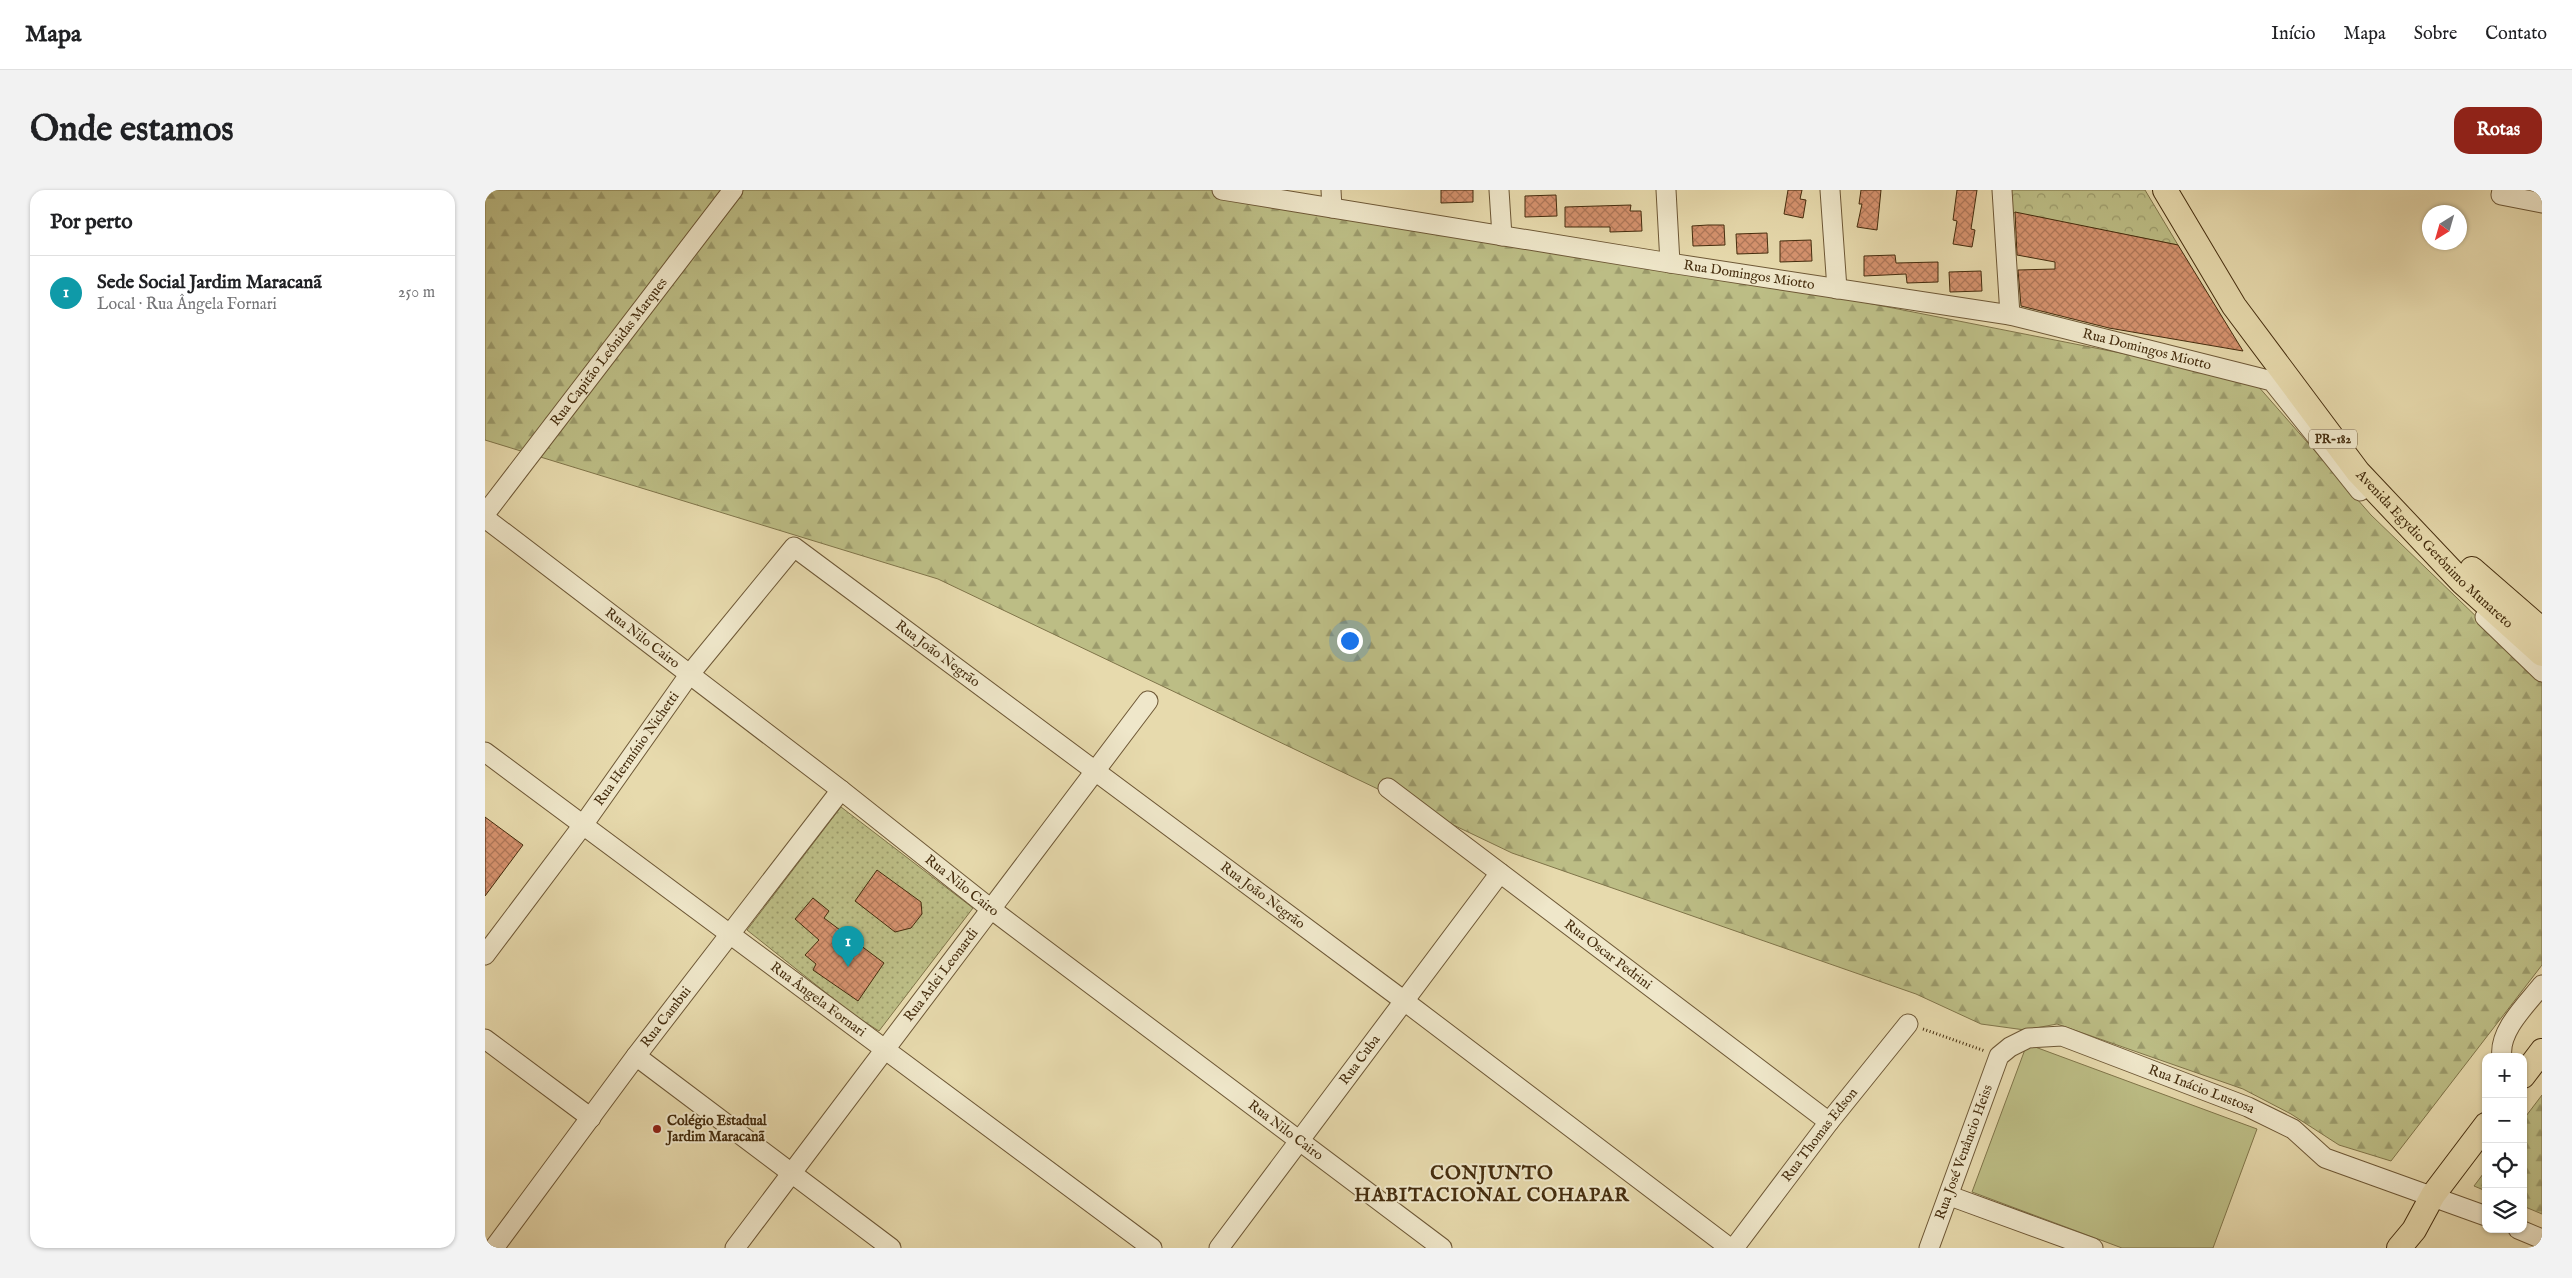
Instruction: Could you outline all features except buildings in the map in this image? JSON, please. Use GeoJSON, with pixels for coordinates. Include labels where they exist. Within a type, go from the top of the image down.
{"type":"FeatureCollection","features":[{"type":"Feature","properties":{"kind":"main road"},"geometry":{"type":"LineString","coordinates":[[2148,190],[2259,365],[2358,472]]}},
{"type":"Feature","properties":{"kind":"main road","name":"Avenida Egydio Gerônimo Munareto"},"geometry":{"type":"LineString","coordinates":[[2165,190],[2234,306],[2358,472],[2462,582],[2542,654]]}},
{"type":"Feature","properties":{"kind":"main road","name":"PR-182"},"geometry":{"type":"LineString","coordinates":[[2181,190],[2246,297],[2367,460],[2467,566],[2542,630]]}},
{"type":"Feature","properties":{"kind":"main road"},"geometry":{"type":"LineString","coordinates":[[2527,1071],[2542,1051]]}},
{"type":"Feature","properties":{"kind":"main road"},"geometry":{"type":"LineString","coordinates":[[2399,1248],[2414,1230],[2433,1195],[2482,1130]]}},
{"type":"Feature","properties":{"kind":"main road"},"geometry":{"type":"LineString","coordinates":[[2383,1248],[2405,1220],[2433,1195]]}},
{"type":"Feature","properties":{"kind":"street","name":"Rua Capitão Leônidas Marques"},"geometry":{"type":"LineString","coordinates":[[485,514],[733,190]]}},
{"type":"Feature","properties":{"kind":"street","name":"Rua Domingos Miotto"},"geometry":{"type":"LineString","coordinates":[[1222,190],[1331,199],[1502,236],[1837,290],[2010,315],[2272,381]]}},
{"type":"Feature","properties":{"kind":"street"},"geometry":{"type":"LineString","coordinates":[[1499,190],[1502,236]]}},
{"type":"Feature","properties":{"kind":"street"},"geometry":{"type":"LineString","coordinates":[[1667,190],[1670,263]]}},
{"type":"Feature","properties":{"kind":"street"},"geometry":{"type":"LineString","coordinates":[[1830,190],[1837,290]]}},
{"type":"Feature","properties":{"kind":"street"},"geometry":{"type":"LineString","coordinates":[[2002,190],[2010,315]]}},
{"type":"Feature","properties":{"kind":"street"},"geometry":{"type":"LineString","coordinates":[[2501,192],[2542,203]]}},
{"type":"Feature","properties":{"kind":"street"},"geometry":{"type":"LineString","coordinates":[[2272,381],[2348,478],[2449,582],[2542,672]]}},
{"type":"Feature","properties":{"kind":"street","name":"Rua Nilo Cairo"},"geometry":{"type":"LineString","coordinates":[[485,518],[841,790],[991,909],[1442,1248]]}},
{"type":"Feature","properties":{"kind":"street","name":"Rua Hermínio Nichetti"},"geometry":{"type":"LineString","coordinates":[[485,955],[583,825],[689,675],[793,546]]}},
{"type":"Feature","properties":{"kind":"street","name":"Rua João Negrão"},"geometry":{"type":"LineString","coordinates":[[793,546],[1403,1000],[1732,1248]]}},
{"type":"Feature","properties":{"kind":"street","name":"Rua Arlei Leonardi"},"geometry":{"type":"LineString","coordinates":[[735,1248],[1148,701]]}},
{"type":"Feature","properties":{"kind":"street","name":"Rua Ângela Fornari"},"geometry":{"type":"LineString","coordinates":[[485,752],[1152,1248]]}},
{"type":"Feature","properties":{"kind":"street","name":"Rua Oscar Pedrini"},"geometry":{"type":"LineString","coordinates":[[1388,788],[1829,1122]]}},
{"type":"Feature","properties":{"kind":"street","name":"Rua Cambui"},"geometry":{"type":"LineString","coordinates":[[494,1248],[636,1056],[841,790]]}},
{"type":"Feature","properties":{"kind":"street","name":"Rua Cuba"},"geometry":{"type":"LineString","coordinates":[[1219,1248],[1500,873]]}},
{"type":"Feature","properties":{"kind":"street"},"geometry":{"type":"LineString","coordinates":[[2502,1053],[2507,1031],[2542,985]]}},
{"type":"Feature","properties":{"kind":"street","name":"Rua Thomas Edson"},"geometry":{"type":"LineString","coordinates":[[1732,1248],[1829,1122],[1908,1024]]}},
{"type":"Feature","properties":{"kind":"street","name":"Rua Inácio Lustosa"},"geometry":{"type":"LineString","coordinates":[[1999,1056],[2010,1047],[2028,1038],[2062,1036],[2248,1106],[2293,1129],[2325,1158],[2405,1188],[2433,1195],[2482,1214]]}},
{"type":"Feature","properties":{"kind":"street"},"geometry":{"type":"LineString","coordinates":[[485,1039],[591,1118]]}},
{"type":"Feature","properties":{"kind":"street"},"geometry":{"type":"LineString","coordinates":[[636,1056],[891,1248]]}},
{"type":"Feature","properties":{"kind":"street","name":"Rua José Venâncio Heiss"},"geometry":{"type":"LineString","coordinates":[[1929,1248],[1950,1196],[1999,1056]]}},
{"type":"Feature","properties":{"kind":"street"},"geometry":{"type":"LineString","coordinates":[[1950,1196],[2093,1248]]}},
{"type":"Feature","properties":{"kind":"street"},"geometry":{"type":"LineString","coordinates":[[2527,1233],[2542,1239]]}},
{"type":"Feature","properties":{"kind":"path"},"geometry":{"type":"LineString","coordinates":[[1908,1024],[1999,1056]]}},
{"type":"Feature","properties":{"kind":"green space"},"geometry":{"type":"Polygon","coordinates":[[[485,190],[1213,190],[1670,264],[2237,376],[2257,385],[2371,515],[2542,680],[2542,965],[2391,1161],[2339,1145],[2291,1114],[2243,1089],[2057,1024],[2025,1030],[1981,1024],[1916,994],[1512,853],[938,579],[485,440],[485,190]]]}},
{"type":"Feature","properties":{"kind":"green space"},"geometry":{"type":"Polygon","coordinates":[[[2010,190],[2145,190],[2178,245],[2011,212],[2010,190]]]}},
{"type":"Feature","properties":{"kind":"green space"},"geometry":{"type":"Polygon","coordinates":[[[841,807],[973,908],[879,1031],[854,1015],[747,930],[841,807]]]}},
{"type":"Feature","properties":{"kind":"green space"},"geometry":{"type":"Polygon","coordinates":[[[2027,1044],[2257,1129],[2213,1248],[2122,1248],[1972,1192],[2027,1044]]]}},
{"type":"Feature","properties":{"kind":"green space"},"geometry":{"type":"Polygon","coordinates":[[[2542,1095],[2542,1214],[2527,1208],[2527,1115],[2542,1095]]]}},
{"type":"Feature","properties":{"kind":"green space"},"geometry":{"type":"Polygon","coordinates":[[[2482,1175],[2482,1189],[2474,1186],[2482,1175]]]}},
{"type":"Feature","properties":{"kind":"place","name":"Sede Social Jardim Maracanã"},"geometry":{"type":"Point","coordinates":[848,967]}},
{"type":"Feature","properties":{"kind":"place","name":"Colégio Estadual Jardim Maracanã"},"geometry":{"type":"Point","coordinates":[657,1129]}},
{"type":"Feature","properties":{"kind":"district","name":"CONJUNTO HABITACIONAL COHAPAR"},"geometry":{"type":"Point","coordinates":[1492,1185]}}]}
